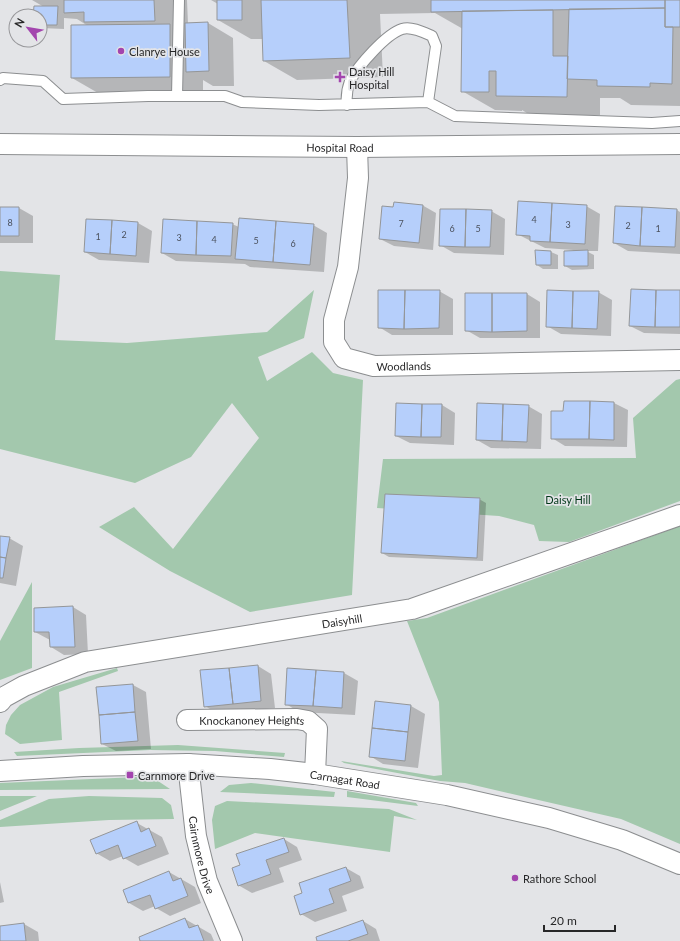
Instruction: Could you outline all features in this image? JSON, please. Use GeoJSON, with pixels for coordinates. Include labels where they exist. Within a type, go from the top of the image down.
{"type":"FeatureCollection","features":[{"type":"Feature","properties":{"kind":"street","name":"Hospital Road"},"geometry":{"type":"LineString","coordinates":[[0,144],[357,147],[680,144]]}},
{"type":"Feature","properties":{"kind":"street","name":"Woodlands"},"geometry":{"type":"LineString","coordinates":[[357,147],[358,178],[348,267],[334,320],[334,342],[344,358],[374,366],[680,360]]}},
{"type":"Feature","properties":{"kind":"street","name":"Daisyhill"},"geometry":{"type":"LineString","coordinates":[[0,702],[4,697],[24,686],[85,662],[412,609],[680,515]]}},
{"type":"Feature","properties":{"kind":"street","name":"Knockanoney Heights"},"geometry":{"type":"LineString","coordinates":[[187,720],[297,719],[308,721],[317,729],[315,774]]}},
{"type":"Feature","properties":{"kind":"street","name":"Carnagat Road"},"geometry":{"type":"LineString","coordinates":[[0,771],[83,766],[188,764],[270,769],[315,774],[446,795],[549,818],[622,840],[680,864]]}},
{"type":"Feature","properties":{"kind":"street","name":"Cairnmore Drive"},"geometry":{"type":"LineString","coordinates":[[188,764],[196,836],[205,873],[232,941]]}},
{"type":"Feature","properties":{"kind":"lane"},"geometry":{"type":"LineString","coordinates":[[177,96],[179,0]]}},
{"type":"Feature","properties":{"kind":"lane"},"geometry":{"type":"LineString","coordinates":[[347,105],[346,94],[350,81],[364,61],[390,34],[403,28],[414,29],[432,36],[436,46],[428,102]]}},
{"type":"Feature","properties":{"kind":"lane"},"geometry":{"type":"LineString","coordinates":[[0,80],[3,78],[43,81],[63,99],[148,96],[225,96],[242,102],[347,105],[428,102],[455,116],[652,123],[680,121]]}},
{"type":"Feature","properties":{"kind":"green space"},"geometry":{"type":"Polygon","coordinates":[[[0,271],[60,275],[55,340],[127,343],[267,332],[314,290],[304,338],[258,357],[267,381],[312,352],[333,373],[363,380],[352,595],[250,612],[170,571],[99,527],[134,507],[173,549],[259,438],[232,403],[191,457],[135,483],[0,449],[0,271]]]}},
{"type":"Feature","properties":{"kind":"green space","name":"Daisy Hill"},"geometry":{"type":"Polygon","coordinates":[[[680,379],[680,501],[569,542],[539,541],[534,525],[499,516],[377,508],[383,459],[636,458],[633,418],[676,380],[680,379]]]}},
{"type":"Feature","properties":{"kind":"green space"},"geometry":{"type":"Polygon","coordinates":[[[680,526],[680,844],[621,819],[465,783],[440,781],[344,763],[341,761],[434,776],[442,775],[439,702],[407,621],[427,618],[680,526]]]}},
{"type":"Feature","properties":{"kind":"green space"},"geometry":{"type":"Polygon","coordinates":[[[32,582],[32,668],[0,680],[0,641],[32,582]]]}},
{"type":"Feature","properties":{"kind":"green space"},"geometry":{"type":"Polygon","coordinates":[[[117,668],[118,671],[59,692],[62,740],[20,744],[5,734],[6,725],[11,715],[20,705],[53,687],[117,668]]]}},
{"type":"Feature","properties":{"kind":"green space"},"geometry":{"type":"Polygon","coordinates":[[[178,745],[285,753],[284,757],[215,751],[150,750],[17,756],[14,752],[79,748],[178,745]]]}},
{"type":"Feature","properties":{"kind":"green space"},"geometry":{"type":"Polygon","coordinates":[[[138,777],[158,781],[170,789],[0,790],[0,783],[138,777]]]}},
{"type":"Feature","properties":{"kind":"green space"},"geometry":{"type":"Polygon","coordinates":[[[251,783],[335,792],[334,797],[220,792],[229,785],[251,783]]]}},
{"type":"Feature","properties":{"kind":"green space"},"geometry":{"type":"Polygon","coordinates":[[[347,791],[416,803],[418,806],[347,797],[347,791]]]}},
{"type":"Feature","properties":{"kind":"green space"},"geometry":{"type":"Polygon","coordinates":[[[0,796],[37,796],[0,811],[0,796]]]}},
{"type":"Feature","properties":{"kind":"green space"},"geometry":{"type":"Polygon","coordinates":[[[89,796],[162,798],[171,805],[174,819],[109,820],[0,827],[0,820],[49,799],[89,796]]]}},
{"type":"Feature","properties":{"kind":"green space"},"geometry":{"type":"Polygon","coordinates":[[[227,801],[389,809],[417,820],[394,816],[390,852],[255,833],[215,849],[212,820],[215,806],[227,801]]]}},
{"type":"Feature","properties":{"kind":"building"},"geometry":{"type":"Polygon","coordinates":[[[64,0],[154,0],[155,21],[84,22],[84,12],[64,13],[64,0]]]}},
{"type":"Feature","properties":{"kind":"building"},"geometry":{"type":"Polygon","coordinates":[[[217,0],[242,0],[242,20],[217,20],[217,0]]]}},
{"type":"Feature","properties":{"kind":"building"},"geometry":{"type":"Polygon","coordinates":[[[261,0],[347,0],[350,58],[263,61],[261,0]]]}},
{"type":"Feature","properties":{"kind":"building"},"geometry":{"type":"Polygon","coordinates":[[[431,0],[665,0],[665,8],[431,12],[431,0]]]}},
{"type":"Feature","properties":{"kind":"building"},"geometry":{"type":"Polygon","coordinates":[[[665,0],[680,0],[680,27],[665,27],[665,0]]]}},
{"type":"Feature","properties":{"kind":"building"},"geometry":{"type":"Polygon","coordinates":[[[34,6],[58,6],[57,25],[48,25],[48,8],[34,8],[34,6]]]}},
{"type":"Feature","properties":{"kind":"building"},"geometry":{"type":"Polygon","coordinates":[[[665,8],[665,27],[673,27],[672,84],[650,83],[650,87],[597,86],[597,80],[567,79],[569,9],[665,8]]]}},
{"type":"Feature","properties":{"kind":"building"},"geometry":{"type":"Polygon","coordinates":[[[553,10],[553,56],[568,56],[567,97],[496,96],[496,71],[489,71],[489,92],[461,92],[462,11],[553,10]]]}},
{"type":"Feature","properties":{"kind":"building"},"geometry":{"type":"Polygon","coordinates":[[[208,22],[209,71],[186,72],[185,23],[208,22]]]}},
{"type":"Feature","properties":{"kind":"building","name":"Clanrye House"},"geometry":{"type":"Polygon","coordinates":[[[170,24],[170,77],[71,78],[71,25],[170,24]]]}},
{"type":"Feature","properties":{"kind":"building"},"geometry":{"type":"Polygon","coordinates":[[[518,201],[552,203],[550,242],[530,241],[530,236],[516,235],[518,201]]]}},
{"type":"Feature","properties":{"kind":"building"},"geometry":{"type":"Polygon","coordinates":[[[394,202],[423,205],[419,243],[379,239],[382,206],[393,207],[394,202]]]}},
{"type":"Feature","properties":{"kind":"building"},"geometry":{"type":"Polygon","coordinates":[[[552,203],[587,205],[585,244],[550,242],[552,203]]]}},
{"type":"Feature","properties":{"kind":"building"},"geometry":{"type":"Polygon","coordinates":[[[615,206],[642,207],[640,246],[613,243],[615,206]]]}},
{"type":"Feature","properties":{"kind":"building"},"geometry":{"type":"Polygon","coordinates":[[[0,207],[19,207],[19,236],[0,236],[0,207]]]}},
{"type":"Feature","properties":{"kind":"building"},"geometry":{"type":"Polygon","coordinates":[[[642,207],[677,209],[675,247],[640,246],[642,207]]]}},
{"type":"Feature","properties":{"kind":"building"},"geometry":{"type":"Polygon","coordinates":[[[440,209],[466,209],[465,247],[439,246],[440,209]]]}},
{"type":"Feature","properties":{"kind":"building"},"geometry":{"type":"Polygon","coordinates":[[[466,209],[492,210],[490,247],[465,247],[466,209]]]}},
{"type":"Feature","properties":{"kind":"building"},"geometry":{"type":"Polygon","coordinates":[[[239,218],[276,221],[273,262],[235,259],[239,218]]]}},
{"type":"Feature","properties":{"kind":"building"},"geometry":{"type":"Polygon","coordinates":[[[86,219],[112,220],[110,254],[84,252],[86,219]]]}},
{"type":"Feature","properties":{"kind":"building"},"geometry":{"type":"Polygon","coordinates":[[[163,219],[197,221],[196,255],[161,253],[163,219]]]}},
{"type":"Feature","properties":{"kind":"building"},"geometry":{"type":"Polygon","coordinates":[[[112,220],[138,222],[136,256],[110,254],[112,220]]]}},
{"type":"Feature","properties":{"kind":"building"},"geometry":{"type":"Polygon","coordinates":[[[197,221],[233,223],[231,256],[196,255],[197,221]]]}},
{"type":"Feature","properties":{"kind":"building"},"geometry":{"type":"Polygon","coordinates":[[[276,221],[314,224],[310,265],[273,262],[276,221]]]}},
{"type":"Feature","properties":{"kind":"building"},"geometry":{"type":"Polygon","coordinates":[[[535,250],[551,251],[551,265],[536,265],[535,250]]]}},
{"type":"Feature","properties":{"kind":"building"},"geometry":{"type":"Polygon","coordinates":[[[588,250],[588,266],[564,266],[564,251],[588,250]]]}},
{"type":"Feature","properties":{"kind":"building"},"geometry":{"type":"Polygon","coordinates":[[[631,289],[656,290],[655,327],[629,326],[631,289]]]}},
{"type":"Feature","properties":{"kind":"building"},"geometry":{"type":"Polygon","coordinates":[[[378,290],[405,290],[404,329],[378,328],[378,290]]]}},
{"type":"Feature","properties":{"kind":"building"},"geometry":{"type":"Polygon","coordinates":[[[405,290],[440,290],[439,328],[404,329],[405,290]]]}},
{"type":"Feature","properties":{"kind":"building"},"geometry":{"type":"Polygon","coordinates":[[[547,290],[573,291],[572,328],[546,327],[547,290]]]}},
{"type":"Feature","properties":{"kind":"building"},"geometry":{"type":"Polygon","coordinates":[[[656,290],[680,290],[680,327],[655,327],[656,290]]]}},
{"type":"Feature","properties":{"kind":"building"},"geometry":{"type":"Polygon","coordinates":[[[573,291],[599,291],[597,329],[572,328],[573,291]]]}},
{"type":"Feature","properties":{"kind":"building"},"geometry":{"type":"Polygon","coordinates":[[[465,293],[492,293],[492,332],[465,331],[465,293]]]}},
{"type":"Feature","properties":{"kind":"building"},"geometry":{"type":"Polygon","coordinates":[[[492,293],[527,293],[527,331],[492,332],[492,293]]]}},
{"type":"Feature","properties":{"kind":"building"},"geometry":{"type":"Polygon","coordinates":[[[564,401],[590,401],[589,439],[551,439],[551,411],[563,411],[564,401]]]}},
{"type":"Feature","properties":{"kind":"building"},"geometry":{"type":"Polygon","coordinates":[[[590,401],[614,402],[614,440],[589,439],[590,401]]]}},
{"type":"Feature","properties":{"kind":"building"},"geometry":{"type":"Polygon","coordinates":[[[396,403],[422,404],[421,437],[395,436],[396,403]]]}},
{"type":"Feature","properties":{"kind":"building"},"geometry":{"type":"Polygon","coordinates":[[[477,403],[503,404],[502,441],[476,440],[477,403]]]}},
{"type":"Feature","properties":{"kind":"building"},"geometry":{"type":"Polygon","coordinates":[[[422,404],[442,404],[441,437],[421,437],[422,404]]]}},
{"type":"Feature","properties":{"kind":"building"},"geometry":{"type":"Polygon","coordinates":[[[503,404],[529,405],[527,442],[502,441],[503,404]]]}},
{"type":"Feature","properties":{"kind":"building"},"geometry":{"type":"Polygon","coordinates":[[[385,494],[480,498],[477,558],[381,553],[385,494]]]}},
{"type":"Feature","properties":{"kind":"building"},"geometry":{"type":"Polygon","coordinates":[[[0,536],[10,537],[6,558],[0,557],[0,536]]]}},
{"type":"Feature","properties":{"kind":"building"},"geometry":{"type":"Polygon","coordinates":[[[0,557],[6,558],[3,578],[0,578],[0,557]]]}},
{"type":"Feature","properties":{"kind":"building"},"geometry":{"type":"Polygon","coordinates":[[[73,606],[75,647],[50,647],[49,632],[34,632],[34,608],[73,606]]]}},
{"type":"Feature","properties":{"kind":"building"},"geometry":{"type":"Polygon","coordinates":[[[258,665],[261,701],[233,704],[229,668],[258,665]]]}},
{"type":"Feature","properties":{"kind":"building"},"geometry":{"type":"Polygon","coordinates":[[[229,668],[233,704],[204,707],[200,670],[229,668]]]}},
{"type":"Feature","properties":{"kind":"building"},"geometry":{"type":"Polygon","coordinates":[[[287,668],[316,670],[313,706],[285,705],[287,668]]]}},
{"type":"Feature","properties":{"kind":"building"},"geometry":{"type":"Polygon","coordinates":[[[316,670],[344,672],[342,708],[313,706],[316,670]]]}},
{"type":"Feature","properties":{"kind":"building"},"geometry":{"type":"Polygon","coordinates":[[[133,684],[135,712],[99,715],[96,687],[133,684]]]}},
{"type":"Feature","properties":{"kind":"building"},"geometry":{"type":"Polygon","coordinates":[[[375,701],[411,705],[408,732],[372,728],[375,701]]]}},
{"type":"Feature","properties":{"kind":"building"},"geometry":{"type":"Polygon","coordinates":[[[135,712],[138,741],[101,744],[99,715],[135,712]]]}},
{"type":"Feature","properties":{"kind":"building"},"geometry":{"type":"Polygon","coordinates":[[[372,728],[408,732],[405,761],[369,757],[372,728]]]}},
{"type":"Feature","properties":{"kind":"building"},"geometry":{"type":"Polygon","coordinates":[[[137,821],[141,832],[149,828],[156,846],[123,859],[118,845],[96,854],[90,840],[137,821]]]}},
{"type":"Feature","properties":{"kind":"building"},"geometry":{"type":"Polygon","coordinates":[[[284,838],[289,852],[266,860],[271,874],[238,886],[232,868],[240,865],[236,854],[284,838]]]}},
{"type":"Feature","properties":{"kind":"building"},"geometry":{"type":"Polygon","coordinates":[[[346,867],[351,881],[329,889],[334,903],[300,915],[294,896],[302,893],[299,883],[346,867]]]}},
{"type":"Feature","properties":{"kind":"building"},"geometry":{"type":"Polygon","coordinates":[[[169,871],[173,881],[181,878],[188,896],[155,909],[150,895],[128,903],[123,890],[169,871]]]}},
{"type":"Feature","properties":{"kind":"building"},"geometry":{"type":"Polygon","coordinates":[[[185,918],[189,928],[198,925],[204,941],[140,941],[139,937],[185,918]]]}},
{"type":"Feature","properties":{"kind":"building"},"geometry":{"type":"Polygon","coordinates":[[[363,920],[368,934],[348,941],[317,941],[316,937],[363,920]]]}},
{"type":"Feature","properties":{"kind":"building"},"geometry":{"type":"Polygon","coordinates":[[[24,923],[26,941],[0,941],[0,926],[24,923]]]}},
{"type":"Feature","properties":{"kind":"place","name":"Clanrye House"},"geometry":{"type":"Point","coordinates":[121,51]}},
{"type":"Feature","properties":{"kind":"place","name":"Daisy Hill Hospital"},"geometry":{"type":"Point","coordinates":[340,77]}},
{"type":"Feature","properties":{"kind":"place","name":"Carnmore Drive"},"geometry":{"type":"Point","coordinates":[130,775]}},
{"type":"Feature","properties":{"kind":"place","name":"Rathore School"},"geometry":{"type":"Point","coordinates":[515,878]}}]}
